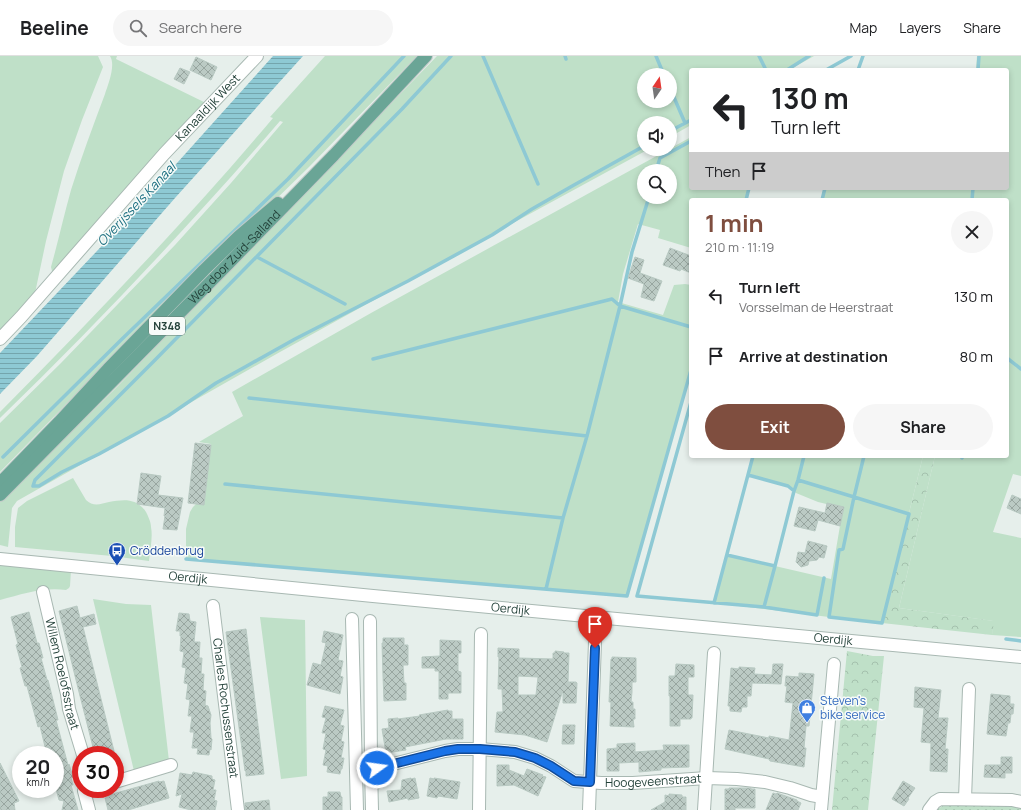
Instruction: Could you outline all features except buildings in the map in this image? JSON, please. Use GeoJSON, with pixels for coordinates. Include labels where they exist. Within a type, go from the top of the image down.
{"type":"FeatureCollection","features":[{"type":"Feature","properties":{"kind":"main road","name":"Weg door Zuid-Salland"},"geometry":{"type":"LineString","coordinates":[[0,495],[237,256],[426,56]]}},
{"type":"Feature","properties":{"kind":"main road","name":"Weg door Zuid-Salland"},"geometry":{"type":"LineString","coordinates":[[0,483],[204,270],[239,236],[334,155]]}},
{"type":"Feature","properties":{"kind":"street","name":"Kanaaldijk West"},"geometry":{"type":"LineString","coordinates":[[0,339],[164,154],[257,56]]}},
{"type":"Feature","properties":{"kind":"street","name":"Oerdijk"},"geometry":{"type":"LineString","coordinates":[[0,559],[1021,657]]}},
{"type":"Feature","properties":{"kind":"street","name":"Willem Roelofsstraat"},"geometry":{"type":"LineString","coordinates":[[43,592],[67,694],[69,709],[80,746]]}},
{"type":"Feature","properties":{"kind":"street","name":"Charles Rochussenstraat"},"geometry":{"type":"LineString","coordinates":[[213,606],[238,810]]}},
{"type":"Feature","properties":{"kind":"street"},"geometry":{"type":"LineString","coordinates":[[352,620],[357,810]]}},
{"type":"Feature","properties":{"kind":"street"},"geometry":{"type":"LineString","coordinates":[[370,621],[372,810]]}},
{"type":"Feature","properties":{"kind":"street"},"geometry":{"type":"LineString","coordinates":[[479,810],[481,634]]}},
{"type":"Feature","properties":{"kind":"street"},"geometry":{"type":"LineString","coordinates":[[588,810],[595,642]]}},
{"type":"Feature","properties":{"kind":"street"},"geometry":{"type":"LineString","coordinates":[[704,810],[714,653]]}},
{"type":"Feature","properties":{"kind":"street"},"geometry":{"type":"LineString","coordinates":[[821,810],[834,664]]}},
{"type":"Feature","properties":{"kind":"street"},"geometry":{"type":"LineString","coordinates":[[965,799],[969,689]]}},
{"type":"Feature","properties":{"kind":"street","name":"Hoogeveenstraat"},"geometry":{"type":"LineString","coordinates":[[356,780],[371,773],[377,768],[445,751],[458,749],[480,749],[515,752],[535,758],[551,766],[574,781],[633,783],[707,778],[737,779],[765,782],[822,797]]}},
{"type":"Feature","properties":{"kind":"street"},"geometry":{"type":"LineString","coordinates":[[124,779],[171,765]]}},
{"type":"Feature","properties":{"kind":"street"},"geometry":{"type":"LineString","coordinates":[[88,798],[89,810]]}},
{"type":"Feature","properties":{"kind":"street"},"geometry":{"type":"LineString","coordinates":[[929,810],[935,802],[940,799],[1012,800],[1021,802]]}},
{"type":"Feature","properties":{"kind":"green space"},"geometry":{"type":"Polygon","coordinates":[[[0,56],[98,56],[103,67],[64,171],[46,241],[35,293],[0,331],[0,56]]]}},
{"type":"Feature","properties":{"kind":"green space"},"geometry":{"type":"Polygon","coordinates":[[[110,56],[117,56],[116,59],[208,104],[55,272],[52,271],[51,267],[71,190],[111,75],[112,60],[110,56]]]}},
{"type":"Feature","properties":{"kind":"green space"},"geometry":{"type":"Polygon","coordinates":[[[325,56],[417,56],[309,167],[154,314],[0,472],[0,423],[61,363],[175,245],[283,122],[280,121],[178,235],[37,382],[0,418],[0,412],[174,231],[273,118],[270,117],[325,56]]]}},
{"type":"Feature","properties":{"kind":"green space"},"geometry":{"type":"Polygon","coordinates":[[[437,56],[814,56],[793,68],[689,68],[689,126],[677,133],[677,116],[637,116],[637,156],[280,352],[17,501],[12,508],[8,547],[0,545],[0,502],[116,388],[437,56]]]}},
{"type":"Feature","properties":{"kind":"green space"},"geometry":{"type":"Polygon","coordinates":[[[977,56],[1021,56],[1021,476],[1013,474],[993,532],[1021,538],[1021,637],[992,635],[993,621],[899,608],[935,458],[1009,458],[1009,198],[822,198],[824,190],[1009,190],[1009,68],[976,68],[977,56]]]}},
{"type":"Feature","properties":{"kind":"green space"},"geometry":{"type":"Polygon","coordinates":[[[689,138],[689,190],[750,190],[748,198],[689,198],[689,247],[658,238],[660,230],[638,224],[623,274],[618,302],[663,315],[674,285],[689,285],[689,377],[627,596],[186,559],[186,529],[190,512],[205,493],[211,444],[199,442],[243,416],[232,392],[371,313],[637,167],[637,204],[677,204],[677,164],[642,164],[656,156],[677,156],[677,145],[689,138]]]}},
{"type":"Feature","properties":{"kind":"green space"},"geometry":{"type":"Polygon","coordinates":[[[752,458],[923,458],[882,623],[714,603],[727,555],[831,579],[843,508],[818,502],[796,493],[788,486],[748,475],[752,458]]]}},
{"type":"Feature","properties":{"kind":"green space"},"geometry":{"type":"Polygon","coordinates":[[[923,458],[935,458],[899,608],[994,621],[992,635],[882,623],[923,458]]]}},
{"type":"Feature","properties":{"kind":"green space"},"geometry":{"type":"Polygon","coordinates":[[[73,478],[86,500],[91,504],[125,500],[139,504],[142,507],[148,515],[152,531],[149,561],[15,547],[15,527],[18,508],[27,501],[73,478]]]}},
{"type":"Feature","properties":{"kind":"green space"},"geometry":{"type":"Polygon","coordinates":[[[0,564],[71,570],[70,586],[66,590],[41,590],[0,600],[0,564]]]}},
{"type":"Feature","properties":{"kind":"green space"},"geometry":{"type":"Polygon","coordinates":[[[93,599],[126,604],[151,605],[169,761],[134,771],[93,599]]]}},
{"type":"Feature","properties":{"kind":"green space"},"geometry":{"type":"Polygon","coordinates":[[[260,617],[305,620],[307,776],[281,779],[260,617]]]}},
{"type":"Feature","properties":{"kind":"green space"},"geometry":{"type":"Polygon","coordinates":[[[847,651],[873,656],[884,656],[868,810],[832,810],[847,651]]]}},
{"type":"Feature","properties":{"kind":"green space"},"geometry":{"type":"Polygon","coordinates":[[[946,804],[1021,807],[1021,810],[936,810],[946,804]]]}},
{"type":"Feature","properties":{"kind":"water"},"geometry":{"type":"Polygon","coordinates":[[[273,56],[303,56],[175,198],[37,356],[0,394],[0,353],[116,231],[273,56]]]}},
{"type":"Feature","properties":{"kind":"waterway"},"geometry":{"type":"LineString","coordinates":[[3,457],[121,340],[288,179],[404,56]]}},
{"type":"Feature","properties":{"kind":"waterway"},"geometry":{"type":"LineString","coordinates":[[451,56],[402,109],[35,480],[33,486],[39,486],[62,472],[99,454],[168,416],[216,383],[295,339],[408,281],[492,235],[532,209],[637,150]]}},
{"type":"Feature","properties":{"kind":"waterway"},"geometry":{"type":"LineString","coordinates":[[483,56],[538,184]]}},
{"type":"Feature","properties":{"kind":"waterway"},"geometry":{"type":"LineString","coordinates":[[656,56],[661,68]]}},
{"type":"Feature","properties":{"kind":"waterway"},"geometry":{"type":"LineString","coordinates":[[759,56],[765,68]]}},
{"type":"Feature","properties":{"kind":"waterway"},"geometry":{"type":"LineString","coordinates":[[790,68],[809,56]]}},
{"type":"Feature","properties":{"kind":"waterway"},"geometry":{"type":"LineString","coordinates":[[830,68],[851,56]]}},
{"type":"Feature","properties":{"kind":"waterway"},"geometry":{"type":"LineString","coordinates":[[859,68],[863,56]]}},
{"type":"Feature","properties":{"kind":"waterway"},"geometry":{"type":"LineString","coordinates":[[978,68],[979,56]]}},
{"type":"Feature","properties":{"kind":"waterway"},"geometry":{"type":"LineString","coordinates":[[677,104],[685,123]]}},
{"type":"Feature","properties":{"kind":"waterway"},"geometry":{"type":"LineString","coordinates":[[677,127],[689,121]]}},
{"type":"Feature","properties":{"kind":"waterway"},"geometry":{"type":"LineString","coordinates":[[658,164],[660,158],[689,142]]}},
{"type":"Feature","properties":{"kind":"waterway"},"geometry":{"type":"LineString","coordinates":[[746,198],[748,190]]}},
{"type":"Feature","properties":{"kind":"waterway"},"geometry":{"type":"LineString","coordinates":[[822,198],[824,190]]}},
{"type":"Feature","properties":{"kind":"waterway"},"geometry":{"type":"LineString","coordinates":[[972,198],[973,190]]}},
{"type":"Feature","properties":{"kind":"waterway"},"geometry":{"type":"LineString","coordinates":[[647,204],[632,252],[620,306],[689,326]]}},
{"type":"Feature","properties":{"kind":"waterway"},"geometry":{"type":"LineString","coordinates":[[257,257],[345,304]]}},
{"type":"Feature","properties":{"kind":"waterway"},"geometry":{"type":"LineString","coordinates":[[373,359],[612,299],[620,306],[587,436],[563,518],[546,589]]}},
{"type":"Feature","properties":{"kind":"waterway"},"geometry":{"type":"LineString","coordinates":[[1009,360],[1021,369]]}},
{"type":"Feature","properties":{"kind":"waterway"},"geometry":{"type":"LineString","coordinates":[[186,559],[627,596],[689,377]]}},
{"type":"Feature","properties":{"kind":"waterway"},"geometry":{"type":"LineString","coordinates":[[249,398],[587,436]]}},
{"type":"Feature","properties":{"kind":"waterway"},"geometry":{"type":"LineString","coordinates":[[689,409],[637,596],[764,607],[817,615],[824,578]]}},
{"type":"Feature","properties":{"kind":"waterway"},"geometry":{"type":"LineString","coordinates":[[714,603],[752,458]]}},
{"type":"Feature","properties":{"kind":"waterway"},"geometry":{"type":"LineString","coordinates":[[794,491],[804,458]]}},
{"type":"Feature","properties":{"kind":"waterway"},"geometry":{"type":"LineString","coordinates":[[798,480],[854,497],[864,458]]}},
{"type":"Feature","properties":{"kind":"waterway"},"geometry":{"type":"LineString","coordinates":[[748,475],[788,486],[794,491],[775,566]]}},
{"type":"Feature","properties":{"kind":"waterway"},"geometry":{"type":"LineString","coordinates":[[225,484],[563,518]]}},
{"type":"Feature","properties":{"kind":"waterway"},"geometry":{"type":"LineString","coordinates":[[854,497],[909,514],[882,623],[829,617],[839,550],[843,549],[854,497]]}},
{"type":"Feature","properties":{"kind":"waterway"},"geometry":{"type":"LineString","coordinates":[[727,555],[775,566],[764,607]]}},
{"type":"Feature","properties":{"kind":"waterway"},"geometry":{"type":"LineString","coordinates":[[1006,639],[1021,641]]}},
{"type":"Feature","properties":{"kind":"place","name":"Cröddenbrug"},"geometry":{"type":"Point","coordinates":[117,566]}},
{"type":"Feature","properties":{"kind":"place","name":"Steven's bike service"},"geometry":{"type":"Point","coordinates":[807,723]}},
{"type":"Feature","properties":{"kind":"route"},"geometry":{"type":"LineString","coordinates":[[377,768],[445,751],[458,749],[480,749],[515,752],[535,758],[551,766],[574,781],[590,782],[595,648]]}},
{"type":"Feature","properties":{"kind":"water label","name":"Overijssels Kanaal"},"geometry":{"type":"Point","coordinates":[136,204]}}]}
